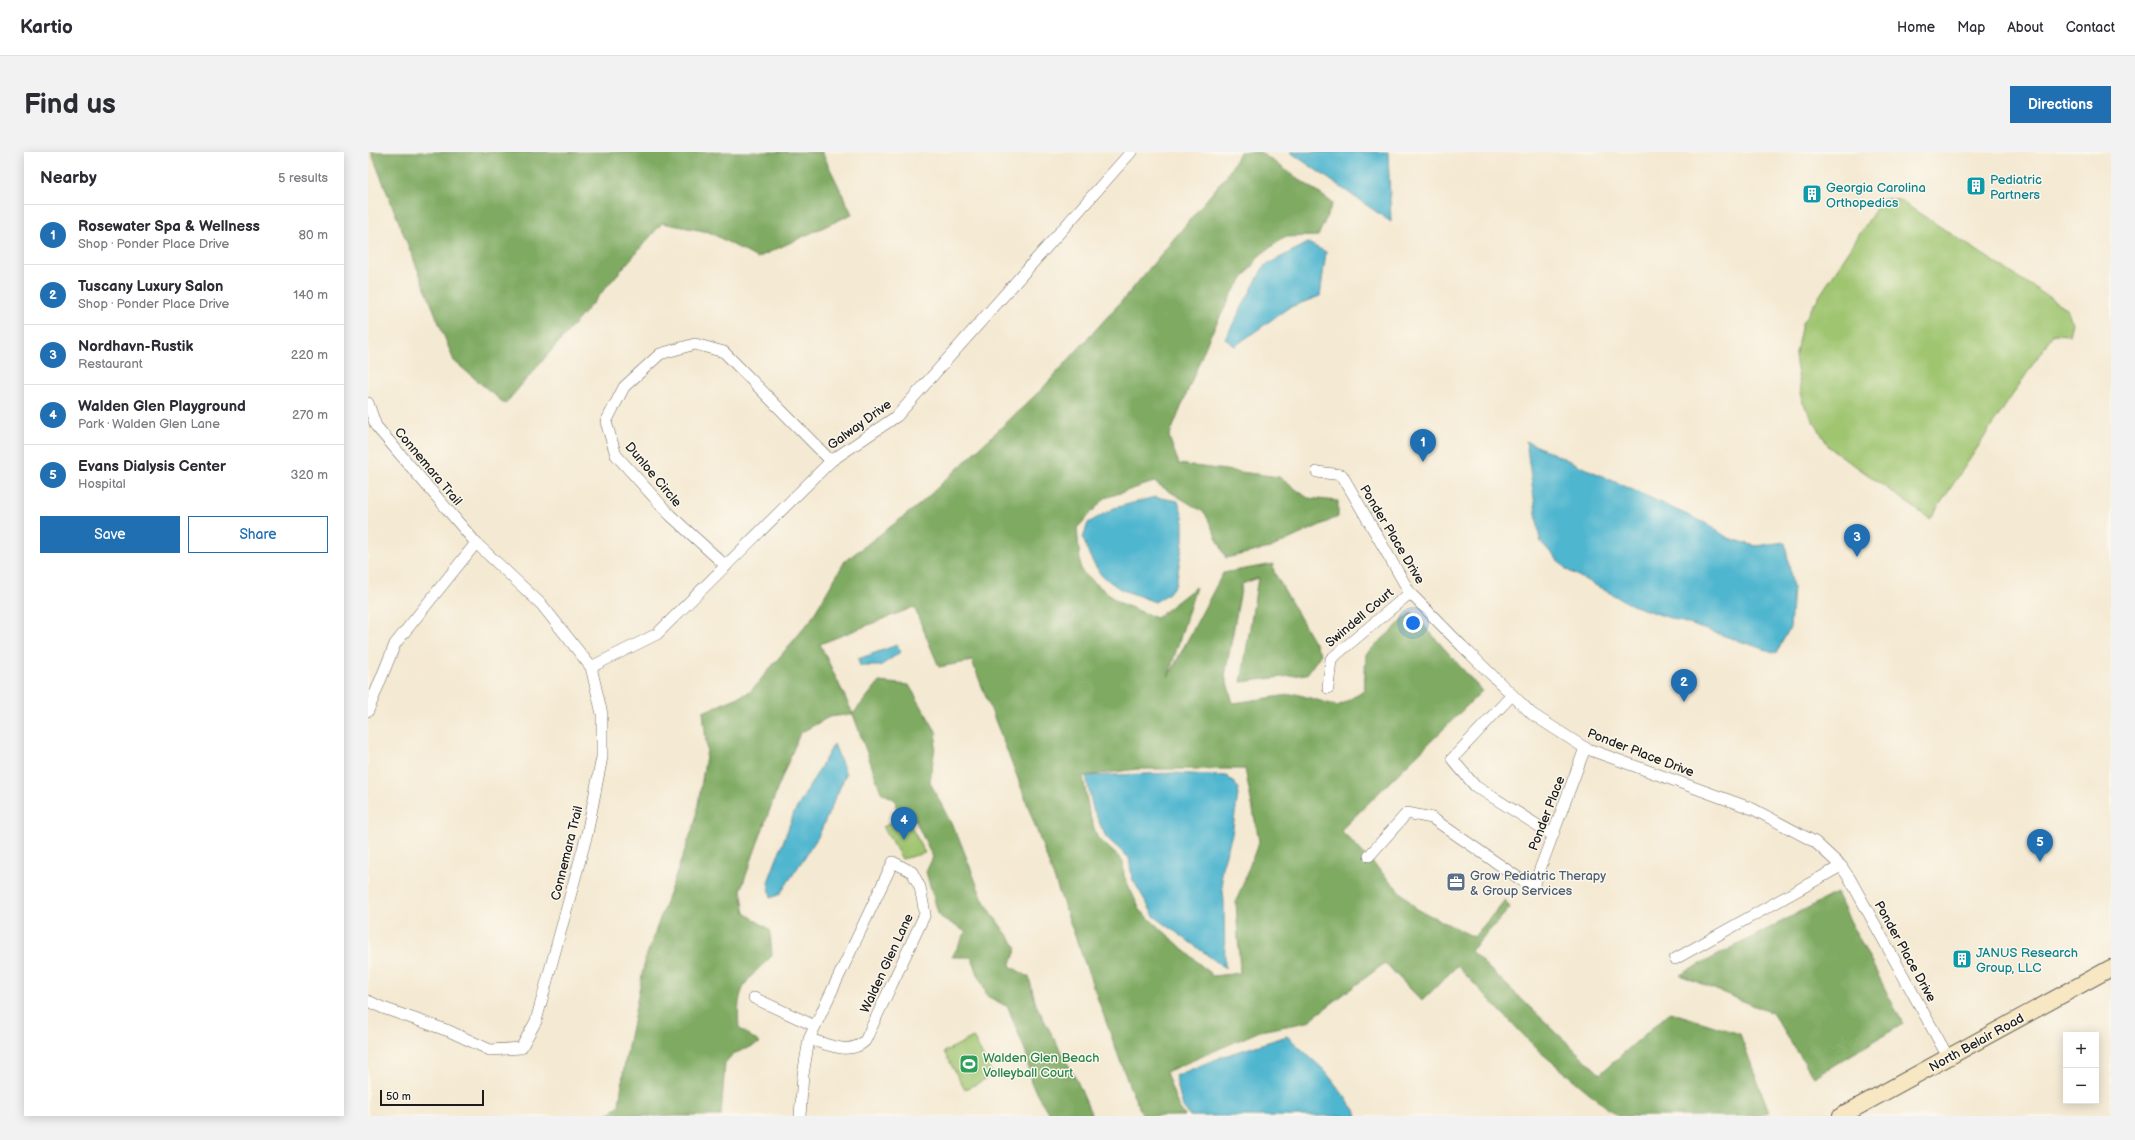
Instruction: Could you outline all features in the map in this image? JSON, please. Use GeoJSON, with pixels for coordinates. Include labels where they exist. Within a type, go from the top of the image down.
{"type":"FeatureCollection","features":[{"type":"Feature","properties":{"kind":"main road","name":"North Belair Road"},"geometry":{"type":"LineString","coordinates":[[1841,1116],[2111,968]]}},
{"type":"Feature","properties":{"kind":"street","name":"Galway Drive"},"geometry":{"type":"LineString","coordinates":[[591,667],[657,634],[831,461],[897,416],[1131,152]]}},
{"type":"Feature","properties":{"kind":"street","name":"Dunloe Circle"},"geometry":{"type":"LineString","coordinates":[[726,566],[670,515],[616,455],[606,422],[624,387],[660,354],[695,344],[724,352],[831,461]]}},
{"type":"Feature","properties":{"kind":"street","name":"Connemara Trail"},"geometry":{"type":"LineString","coordinates":[[368,403],[372,429],[476,543],[542,605],[591,667],[602,714],[600,765],[587,834],[536,1021],[521,1048],[490,1050],[449,1031],[383,1008],[368,1001]]}},
{"type":"Feature","properties":{"kind":"street","name":"Ponder Place Drive"},"geometry":{"type":"LineString","coordinates":[[1317,472],[1342,476],[1410,593],[1532,714],[1585,748],[1753,809],[1815,842],[1841,866],[1850,879],[1948,1057]]}},
{"type":"Feature","properties":{"kind":"street"},"geometry":{"type":"LineString","coordinates":[[368,711],[395,644],[476,543]]}},
{"type":"Feature","properties":{"kind":"street","name":"Swindell Court"},"geometry":{"type":"LineString","coordinates":[[1328,688],[1331,659],[1410,593]]}},
{"type":"Feature","properties":{"kind":"street"},"geometry":{"type":"LineString","coordinates":[[1512,695],[1452,759],[1474,786],[1553,835]]}},
{"type":"Feature","properties":{"kind":"street","name":"Ponder Place"},"geometry":{"type":"LineString","coordinates":[[1369,856],[1407,813],[1432,818],[1533,888],[1585,748]]}},
{"type":"Feature","properties":{"kind":"street","name":"Walden Glen Lane"},"geometry":{"type":"LineString","coordinates":[[800,1116],[803,1074],[809,1039],[893,862],[912,872],[920,887],[925,914],[865,1041],[860,1045],[848,1049],[809,1039]]}},
{"type":"Feature","properties":{"kind":"street"},"geometry":{"type":"LineString","coordinates":[[1675,960],[1841,866]]}},
{"type":"Feature","properties":{"kind":"street"},"geometry":{"type":"LineString","coordinates":[[754,998],[815,1026]]}},
{"type":"Feature","properties":{"kind":"green space"},"geometry":{"type":"Polygon","coordinates":[[[371,152],[822,152],[852,214],[757,258],[709,232],[662,223],[505,404],[454,361],[371,152]]]}},
{"type":"Feature","properties":{"kind":"green space"},"geometry":{"type":"Polygon","coordinates":[[[1240,152],[1260,152],[1333,203],[1318,236],[1285,237],[1260,255],[1233,292],[1209,338],[1169,437],[1179,464],[1279,477],[1308,498],[1338,501],[1338,517],[1270,548],[1226,558],[1205,513],[1154,482],[1105,498],[1077,528],[1081,571],[1118,602],[1156,618],[1196,587],[1168,677],[1223,573],[1273,564],[1274,572],[1321,654],[1307,674],[1241,682],[1258,578],[1242,584],[1225,676],[1233,703],[1296,694],[1338,706],[1364,691],[1366,654],[1412,612],[1482,691],[1341,830],[1417,909],[1474,937],[1505,900],[1510,908],[1471,951],[1600,1074],[1670,1012],[1740,1034],[1769,1112],[1757,1116],[1617,1116],[1539,1051],[1457,966],[1422,1001],[1385,963],[1307,1022],[1260,1031],[1166,1072],[1178,1106],[1185,1116],[1143,1116],[1130,1088],[1020,784],[972,661],[939,667],[914,607],[820,644],[853,714],[829,717],[800,733],[778,787],[741,889],[745,913],[770,930],[772,956],[748,980],[741,994],[738,1014],[739,1028],[760,1043],[733,1054],[725,1063],[721,1116],[606,1116],[619,1105],[624,1067],[645,960],[695,822],[707,750],[703,712],[750,692],[810,621],[845,561],[919,505],[1042,389],[1128,294],[1227,175],[1240,152]],[[1138,769],[1083,776],[1089,813],[1097,837],[1123,861],[1124,876],[1140,910],[1213,976],[1240,973],[1236,902],[1259,841],[1245,769],[1138,769]]]}},
{"type":"Feature","properties":{"kind":"green space"},"geometry":{"type":"Polygon","coordinates":[[[1883,198],[1899,200],[2067,309],[2072,323],[2069,335],[2053,334],[1930,519],[1829,447],[1803,403],[1795,358],[1802,323],[1883,198]]]}},
{"type":"Feature","properties":{"kind":"green space"},"geometry":{"type":"Polygon","coordinates":[[[879,682],[909,685],[937,733],[930,782],[960,841],[982,898],[1017,948],[1010,966],[1029,977],[1036,1005],[1078,1083],[1092,1116],[1050,1116],[1031,1083],[1026,1053],[1008,1007],[987,996],[971,957],[952,957],[966,932],[939,916],[926,872],[933,857],[909,808],[897,812],[895,800],[881,792],[853,714],[879,682]]]}},
{"type":"Feature","properties":{"kind":"green space"},"geometry":{"type":"Polygon","coordinates":[[[905,815],[925,853],[902,859],[883,827],[905,815]]]}},
{"type":"Feature","properties":{"kind":"green space"},"geometry":{"type":"Polygon","coordinates":[[[1836,893],[1903,1024],[1814,1077],[1772,1013],[1680,975],[1836,893]]]}},
{"type":"Feature","properties":{"kind":"green space","name":"Walden Glen Beach Volleyball Court"},"geometry":{"type":"Polygon","coordinates":[[[973,1037],[993,1075],[965,1090],[944,1052],[973,1037]]]}},
{"type":"Feature","properties":{"kind":"water"},"geometry":{"type":"Polygon","coordinates":[[[1290,152],[1388,152],[1391,222],[1290,152]]]}},
{"type":"Feature","properties":{"kind":"water"},"geometry":{"type":"Polygon","coordinates":[[[1308,243],[1326,252],[1320,296],[1288,308],[1235,346],[1225,339],[1264,266],[1308,243]]]}},
{"type":"Feature","properties":{"kind":"water"},"geometry":{"type":"Polygon","coordinates":[[[1526,441],[1705,523],[1728,538],[1756,546],[1785,542],[1793,588],[1790,628],[1776,653],[1634,606],[1567,570],[1540,541],[1526,441]]]}},
{"type":"Feature","properties":{"kind":"water"},"geometry":{"type":"Polygon","coordinates":[[[1155,497],[1178,501],[1183,516],[1183,541],[1176,584],[1168,594],[1155,602],[1120,589],[1101,575],[1090,557],[1083,538],[1088,523],[1114,508],[1155,497]]]}},
{"type":"Feature","properties":{"kind":"water"},"geometry":{"type":"Polygon","coordinates":[[[897,645],[901,652],[880,666],[860,666],[858,659],[897,645]]]}},
{"type":"Feature","properties":{"kind":"water"},"geometry":{"type":"Polygon","coordinates":[[[834,744],[846,774],[818,837],[780,894],[771,898],[768,882],[794,813],[834,744]]]}},
{"type":"Feature","properties":{"kind":"water"},"geometry":{"type":"Polygon","coordinates":[[[1173,773],[1227,776],[1239,788],[1232,834],[1221,871],[1224,901],[1225,968],[1154,916],[1132,878],[1129,858],[1106,837],[1093,809],[1086,776],[1173,773]]]}},
{"type":"Feature","properties":{"kind":"water"},"geometry":{"type":"Polygon","coordinates":[[[1287,1036],[1325,1071],[1355,1110],[1357,1116],[1190,1116],[1183,1107],[1175,1076],[1221,1057],[1287,1036]]]}},
{"type":"Feature","properties":{"kind":"place","name":"Pediatric Partners"},"geometry":{"type":"Point","coordinates":[1976,186]}},
{"type":"Feature","properties":{"kind":"place","name":"Georgia Carolina Orthopedics"},"geometry":{"type":"Point","coordinates":[1812,194]}},
{"type":"Feature","properties":{"kind":"place","name":"Rosewater Spa & Wellness"},"geometry":{"type":"Point","coordinates":[1423,462]}},
{"type":"Feature","properties":{"kind":"place","name":"Nordhavn-Rustik"},"geometry":{"type":"Point","coordinates":[1857,557]}},
{"type":"Feature","properties":{"kind":"place","name":"Tuscany Luxury Salon"},"geometry":{"type":"Point","coordinates":[1684,702]}},
{"type":"Feature","properties":{"kind":"place","name":"Walden Glen Playground"},"geometry":{"type":"Point","coordinates":[904,840]}},
{"type":"Feature","properties":{"kind":"place","name":"Evans Dialysis Center"},"geometry":{"type":"Point","coordinates":[2040,862]}},
{"type":"Feature","properties":{"kind":"place","name":"Grow Pediatric Therapy & Group Services"},"geometry":{"type":"Point","coordinates":[1456,882]}},
{"type":"Feature","properties":{"kind":"place","name":"JANUS Research Group, LLC"},"geometry":{"type":"Point","coordinates":[1962,959]}},
{"type":"Feature","properties":{"kind":"place","name":"Walden Glen Beach Volleyball Court"},"geometry":{"type":"Point","coordinates":[969,1064]}}]}
